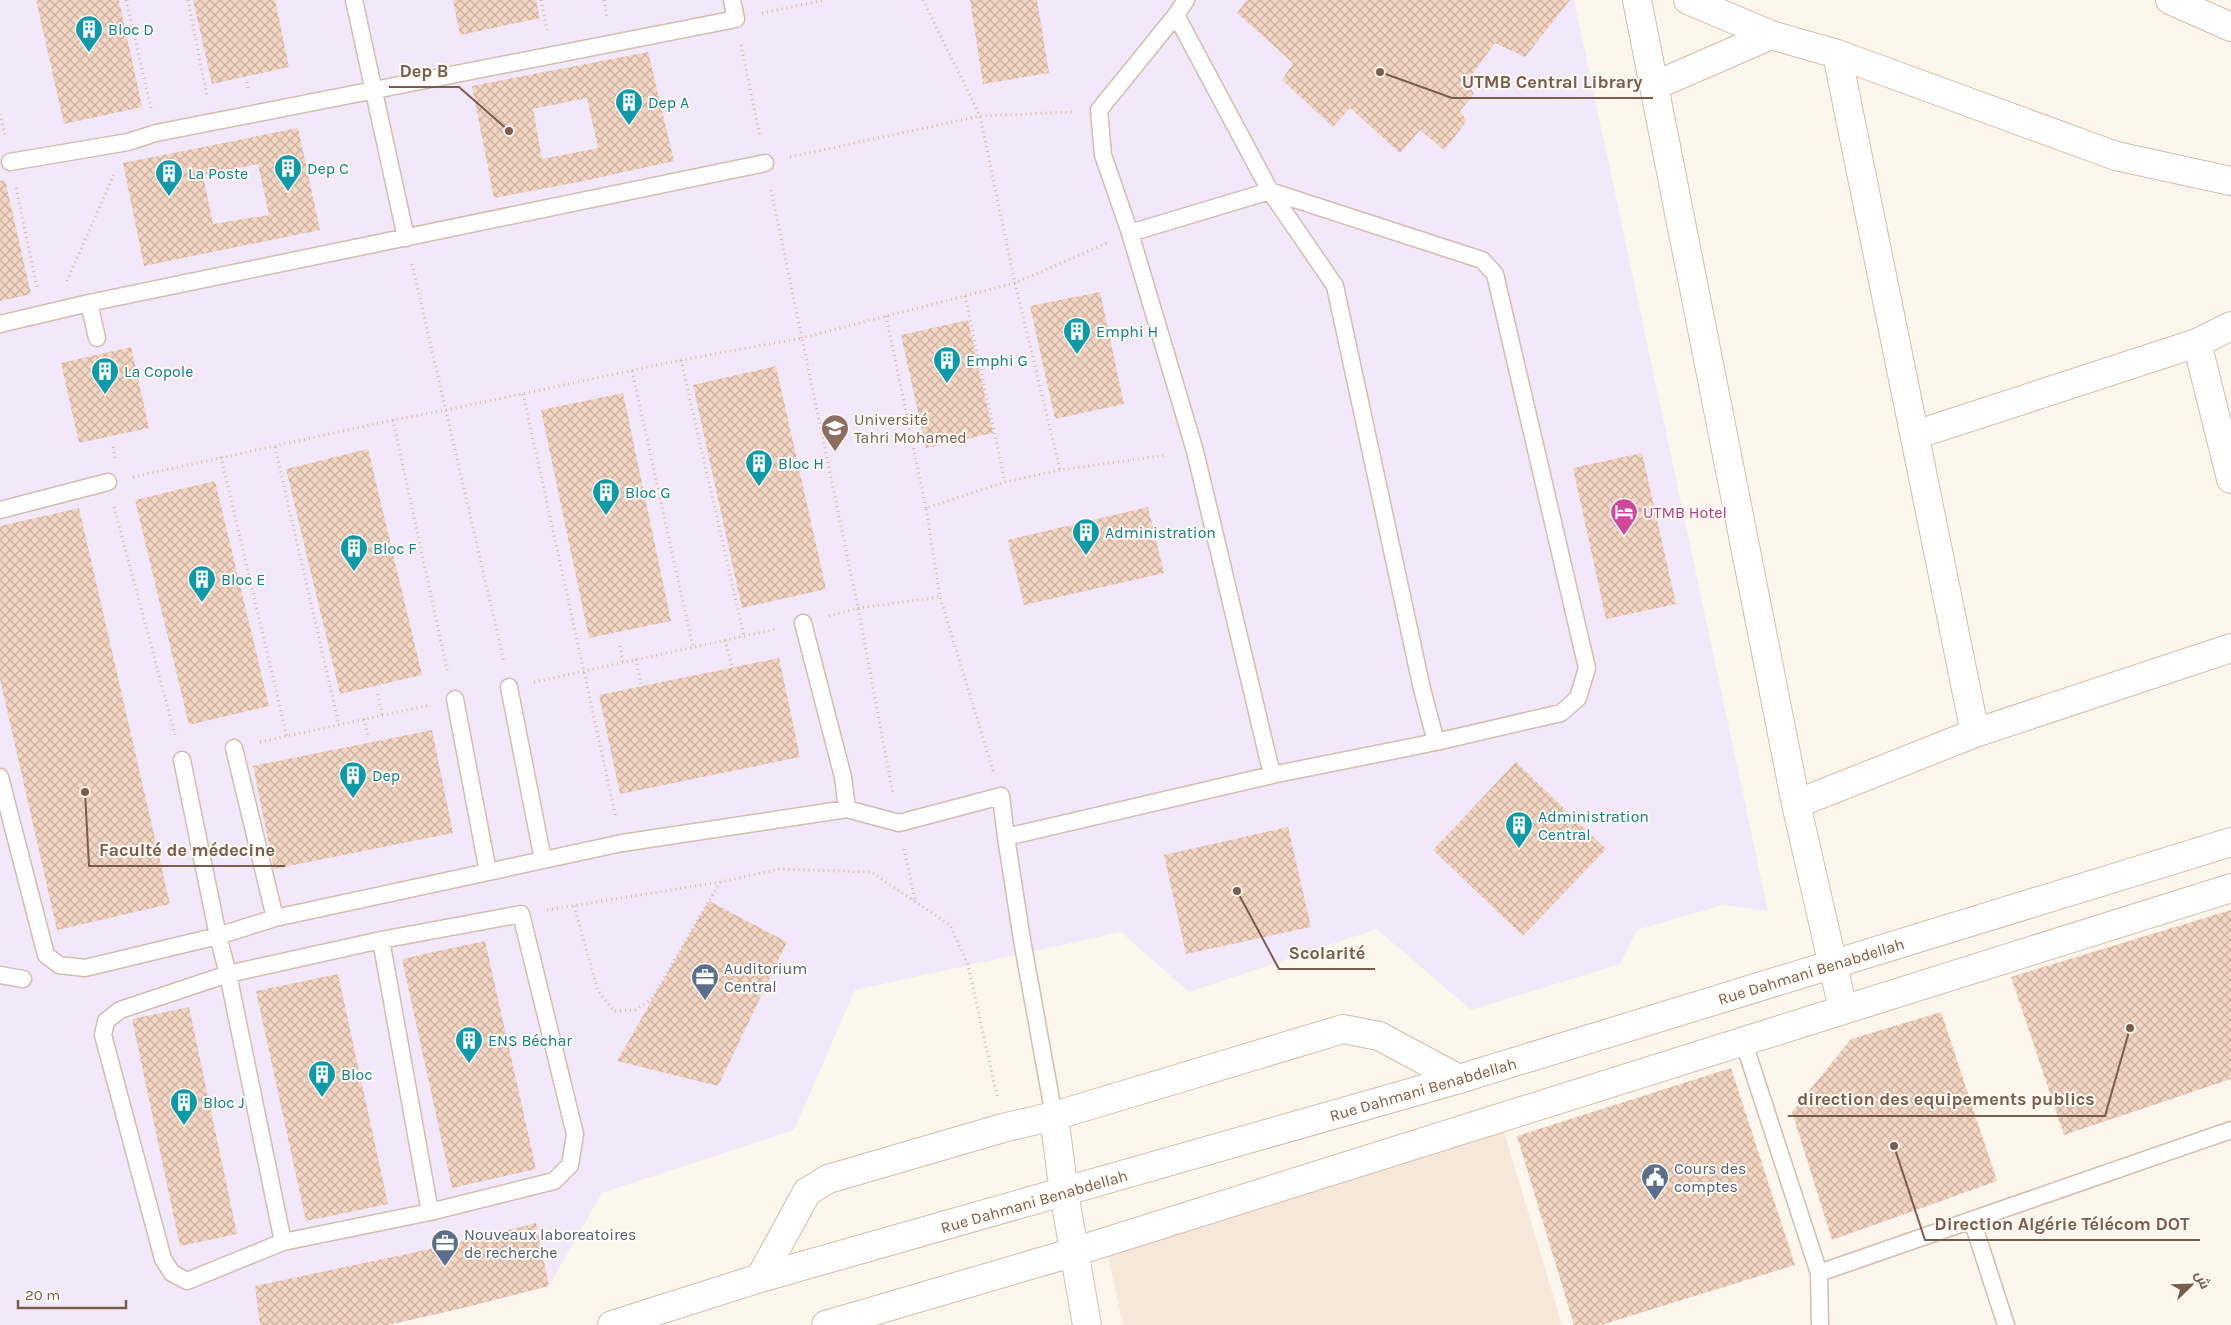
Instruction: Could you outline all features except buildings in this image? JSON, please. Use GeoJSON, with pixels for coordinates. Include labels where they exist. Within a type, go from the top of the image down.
{"type":"FeatureCollection","features":[{"type":"Feature","properties":{"kind":"street"},"geometry":{"type":"LineString","coordinates":[[1637,0],[1796,804],[1842,1009]]}},
{"type":"Feature","properties":{"kind":"street"},"geometry":{"type":"LineString","coordinates":[[1688,0],[1771,35],[1837,54],[2116,156],[2231,181]]}},
{"type":"Feature","properties":{"kind":"street"},"geometry":{"type":"LineString","coordinates":[[2170,0],[2231,27]]}},
{"type":"Feature","properties":{"kind":"street"},"geometry":{"type":"LineString","coordinates":[[1654,86],[1771,35]]}},
{"type":"Feature","properties":{"kind":"street"},"geometry":{"type":"LineString","coordinates":[[1837,54],[1975,733]]}},
{"type":"Feature","properties":{"kind":"street"},"geometry":{"type":"LineString","coordinates":[[1915,435],[2197,343],[2231,326]]}},
{"type":"Feature","properties":{"kind":"street"},"geometry":{"type":"LineString","coordinates":[[2197,343],[2231,479]]}},
{"type":"Feature","properties":{"kind":"street"},"geometry":{"type":"LineString","coordinates":[[1796,804],[1975,733],[2231,648]]}},
{"type":"Feature","properties":{"kind":"street","name":"Rue Dahmani Benabdellah"},"geometry":{"type":"LineString","coordinates":[[612,1325],[760,1278],[1459,1079],[2231,842]]}},
{"type":"Feature","properties":{"kind":"street"},"geometry":{"type":"LineString","coordinates":[[826,1325],[1074,1252],[2231,888]]}},
{"type":"Feature","properties":{"kind":"street"},"geometry":{"type":"LineString","coordinates":[[760,1278],[807,1192],[828,1179],[1003,1128],[1054,1116],[1343,1029],[1379,1036],[1459,1079]]}},
{"type":"Feature","properties":{"kind":"street"},"geometry":{"type":"LineString","coordinates":[[1054,1116],[1064,1193],[1088,1325]]}},
{"type":"Feature","properties":{"kind":"lane"},"geometry":{"type":"LineString","coordinates":[[354,0],[375,89],[406,238]]}},
{"type":"Feature","properties":{"kind":"lane"},"geometry":{"type":"LineString","coordinates":[[10,162],[128,142],[156,133],[736,19],[732,0]]}},
{"type":"Feature","properties":{"kind":"lane"},"geometry":{"type":"LineString","coordinates":[[1186,0],[1099,110],[1103,155],[1130,233],[1195,451],[1272,775]]}},
{"type":"Feature","properties":{"kind":"lane"},"geometry":{"type":"LineString","coordinates":[[1176,15],[1270,191],[1336,286],[1420,680],[1436,742]]}},
{"type":"Feature","properties":{"kind":"lane"},"geometry":{"type":"LineString","coordinates":[[0,324],[89,303],[765,163]]}},
{"type":"Feature","properties":{"kind":"lane"},"geometry":{"type":"LineString","coordinates":[[1006,837],[1272,775],[1436,742],[1561,713],[1578,698],[1587,668],[1495,274],[1482,260],[1270,191],[1130,233]]}},
{"type":"Feature","properties":{"kind":"lane"},"geometry":{"type":"LineString","coordinates":[[89,303],[97,338]]}},
{"type":"Feature","properties":{"kind":"lane"},"geometry":{"type":"LineString","coordinates":[[0,510],[108,482]]}},
{"type":"Feature","properties":{"kind":"lane"},"geometry":{"type":"LineString","coordinates":[[803,623],[843,777],[847,809]]}},
{"type":"Feature","properties":{"kind":"lane"},"geometry":{"type":"LineString","coordinates":[[509,687],[543,860]]}},
{"type":"Feature","properties":{"kind":"lane"},"geometry":{"type":"LineString","coordinates":[[455,699],[488,872]]}},
{"type":"Feature","properties":{"kind":"lane"},"geometry":{"type":"LineString","coordinates":[[234,748],[275,918]]}},
{"type":"Feature","properties":{"kind":"lane"},"geometry":{"type":"LineString","coordinates":[[182,760],[283,1242]]}},
{"type":"Feature","properties":{"kind":"lane"},"geometry":{"type":"LineString","coordinates":[[0,777],[46,955],[59,965],[85,968],[218,936],[275,918],[622,843],[847,809],[899,823],[1001,796],[1022,940],[1054,1116]]}},
{"type":"Feature","properties":{"kind":"lane"},"geometry":{"type":"LineString","coordinates":[[522,914],[575,1134],[570,1165],[554,1182],[430,1212],[283,1242],[187,1281],[172,1273],[162,1258],[103,1035],[106,1021],[120,1010],[228,974],[381,940],[522,914]]}},
{"type":"Feature","properties":{"kind":"lane"},"geometry":{"type":"LineString","coordinates":[[381,940],[430,1212]]}},
{"type":"Feature","properties":{"kind":"lane"},"geometry":{"type":"LineString","coordinates":[[0,975],[23,979]]}},
{"type":"Feature","properties":{"kind":"lane"},"geometry":{"type":"LineString","coordinates":[[1744,1040],[1819,1273],[1820,1325]]}},
{"type":"Feature","properties":{"kind":"lane"},"geometry":{"type":"LineString","coordinates":[[1819,1273],[2231,1130]]}},
{"type":"Feature","properties":{"kind":"lane"},"geometry":{"type":"LineString","coordinates":[[1972,1220],[2006,1325]]}},
{"type":"Feature","properties":{"kind":"path"},"geometry":{"type":"LineString","coordinates":[[126,0],[156,133]]}},
{"type":"Feature","properties":{"kind":"path"},"geometry":{"type":"LineString","coordinates":[[188,0],[213,123]]}},
{"type":"Feature","properties":{"kind":"path"},"geometry":{"type":"LineString","coordinates":[[825,0],[736,19],[858,608],[915,900]]}},
{"type":"Feature","properties":{"kind":"path"},"geometry":{"type":"LineString","coordinates":[[924,0],[980,116],[1015,283],[1060,470]]}},
{"type":"Feature","properties":{"kind":"path"},"geometry":{"type":"LineString","coordinates":[[765,163],[980,116],[1099,110]]}},
{"type":"Feature","properties":{"kind":"path"},"geometry":{"type":"LineString","coordinates":[[0,114],[10,162],[48,312]]}},
{"type":"Feature","properties":{"kind":"path"},"geometry":{"type":"LineString","coordinates":[[48,312],[128,142]]}},
{"type":"Feature","properties":{"kind":"path"},"geometry":{"type":"LineString","coordinates":[[182,760],[108,482],[222,456],[275,447],[393,420],[681,360],[802,338],[1015,283],[1130,233]]}},
{"type":"Feature","properties":{"kind":"path"},"geometry":{"type":"LineString","coordinates":[[406,238],[509,687]]}},
{"type":"Feature","properties":{"kind":"path"},"geometry":{"type":"LineString","coordinates":[[965,296],[1005,482]]}},
{"type":"Feature","properties":{"kind":"path"},"geometry":{"type":"LineString","coordinates":[[886,316],[926,508],[940,597],[1001,796]]}},
{"type":"Feature","properties":{"kind":"path"},"geometry":{"type":"LineString","coordinates":[[681,360],[744,636]]}},
{"type":"Feature","properties":{"kind":"path"},"geometry":{"type":"LineString","coordinates":[[632,371],[693,648]]}},
{"type":"Feature","properties":{"kind":"path"},"geometry":{"type":"LineString","coordinates":[[522,394],[622,843]]}},
{"type":"Feature","properties":{"kind":"path"},"geometry":{"type":"LineString","coordinates":[[393,420],[449,680]]}},
{"type":"Feature","properties":{"kind":"path"},"geometry":{"type":"LineString","coordinates":[[275,447],[339,725]]}},
{"type":"Feature","properties":{"kind":"path"},"geometry":{"type":"LineString","coordinates":[[926,508],[1005,482],[1060,470],[1195,451]]}},
{"type":"Feature","properties":{"kind":"path"},"geometry":{"type":"LineString","coordinates":[[222,456],[287,737]]}},
{"type":"Feature","properties":{"kind":"path"},"geometry":{"type":"LineString","coordinates":[[858,608],[940,597]]}},
{"type":"Feature","properties":{"kind":"path"},"geometry":{"type":"LineString","coordinates":[[725,640],[732,665]]}},
{"type":"Feature","properties":{"kind":"path"},"geometry":{"type":"LineString","coordinates":[[620,646],[623,663]]}},
{"type":"Feature","properties":{"kind":"path"},"geometry":{"type":"LineString","coordinates":[[636,660],[641,684]]}},
{"type":"Feature","properties":{"kind":"path"},"geometry":{"type":"LineString","coordinates":[[378,694],[382,715]]}},
{"type":"Feature","properties":{"kind":"path"},"geometry":{"type":"LineString","coordinates":[[364,719],[368,737]]}},
{"type":"Feature","properties":{"kind":"path"},"geometry":{"type":"LineString","coordinates":[[522,914],[720,882],[780,869],[871,872],[950,925],[968,965],[1003,1128]]}},
{"type":"Feature","properties":{"kind":"path"},"geometry":{"type":"LineString","coordinates":[[574,906],[598,991],[614,1011],[634,1010],[651,1000],[720,882]]}},
{"type":"Feature","properties":{"kind":"shaded area","name":"Université Tahri Mohamed"},"geometry":{"type":"Polygon","coordinates":[[[0,0],[1574,0],[1768,911],[1723,905],[1637,930],[1620,964],[1471,1010],[1377,929],[1189,992],[1121,932],[855,990],[794,1130],[602,1193],[549,1286],[388,1325],[0,1325],[0,0]]]}},
{"type":"Feature","properties":{"kind":"shaded area"},"geometry":{"type":"Polygon","coordinates":[[[1499,1115],[1562,1325],[1123,1325],[1104,1238],[1499,1115]]]}},
{"type":"Feature","properties":{"kind":"place","name":"Bloc D"},"geometry":{"type":"Point","coordinates":[89,53]}},
{"type":"Feature","properties":{"kind":"place","name":"UTMB Central Library"},"geometry":{"type":"Point","coordinates":[1380,72]}},
{"type":"Feature","properties":{"kind":"place","name":"Dep A"},"geometry":{"type":"Point","coordinates":[629,126]}},
{"type":"Feature","properties":{"kind":"place","name":"Dep B"},"geometry":{"type":"Point","coordinates":[509,131]}},
{"type":"Feature","properties":{"kind":"place","name":"Dep C"},"geometry":{"type":"Point","coordinates":[288,192]}},
{"type":"Feature","properties":{"kind":"place","name":"La Poste"},"geometry":{"type":"Point","coordinates":[169,197]}},
{"type":"Feature","properties":{"kind":"place","name":"Emphi H"},"geometry":{"type":"Point","coordinates":[1077,355]}},
{"type":"Feature","properties":{"kind":"place","name":"Emphi G"},"geometry":{"type":"Point","coordinates":[947,384]}},
{"type":"Feature","properties":{"kind":"place","name":"La Copole"},"geometry":{"type":"Point","coordinates":[105,395]}},
{"type":"Feature","properties":{"kind":"place","name":"Université Tahri Mohamed"},"geometry":{"type":"Point","coordinates":[835,452]}},
{"type":"Feature","properties":{"kind":"place","name":"Bloc H"},"geometry":{"type":"Point","coordinates":[759,487]}},
{"type":"Feature","properties":{"kind":"place","name":"Bloc G"},"geometry":{"type":"Point","coordinates":[606,516]}},
{"type":"Feature","properties":{"kind":"place","name":"UTMB Hotel"},"geometry":{"type":"Point","coordinates":[1624,536]}},
{"type":"Feature","properties":{"kind":"place","name":"Administration"},"geometry":{"type":"Point","coordinates":[1086,556]}},
{"type":"Feature","properties":{"kind":"place","name":"Bloc F"},"geometry":{"type":"Point","coordinates":[354,572]}},
{"type":"Feature","properties":{"kind":"place","name":"Bloc E"},"geometry":{"type":"Point","coordinates":[202,603]}},
{"type":"Feature","properties":{"kind":"place","name":"Faculté de médecine"},"geometry":{"type":"Point","coordinates":[85,792]}},
{"type":"Feature","properties":{"kind":"place","name":"Dep"},"geometry":{"type":"Point","coordinates":[353,799]}},
{"type":"Feature","properties":{"kind":"place","name":"Administration Central"},"geometry":{"type":"Point","coordinates":[1519,849]}},
{"type":"Feature","properties":{"kind":"place","name":"Scolarité"},"geometry":{"type":"Point","coordinates":[1237,891]}},
{"type":"Feature","properties":{"kind":"place","name":"Auditorium Central"},"geometry":{"type":"Point","coordinates":[705,1001]}},
{"type":"Feature","properties":{"kind":"place","name":"direction des equipements publics"},"geometry":{"type":"Point","coordinates":[2130,1028]}},
{"type":"Feature","properties":{"kind":"place","name":"ENS Béchar"},"geometry":{"type":"Point","coordinates":[469,1064]}},
{"type":"Feature","properties":{"kind":"place","name":"Bloc"},"geometry":{"type":"Point","coordinates":[322,1098]}},
{"type":"Feature","properties":{"kind":"place","name":"Bloc J"},"geometry":{"type":"Point","coordinates":[184,1126]}},
{"type":"Feature","properties":{"kind":"place","name":"Direction Algérie Télécom DOT"},"geometry":{"type":"Point","coordinates":[1894,1146]}},
{"type":"Feature","properties":{"kind":"place","name":"Cours des comptes"},"geometry":{"type":"Point","coordinates":[1655,1201]}},
{"type":"Feature","properties":{"kind":"place","name":"Nouveaux laboreatoires de recherche"},"geometry":{"type":"Point","coordinates":[445,1267]}}]}
